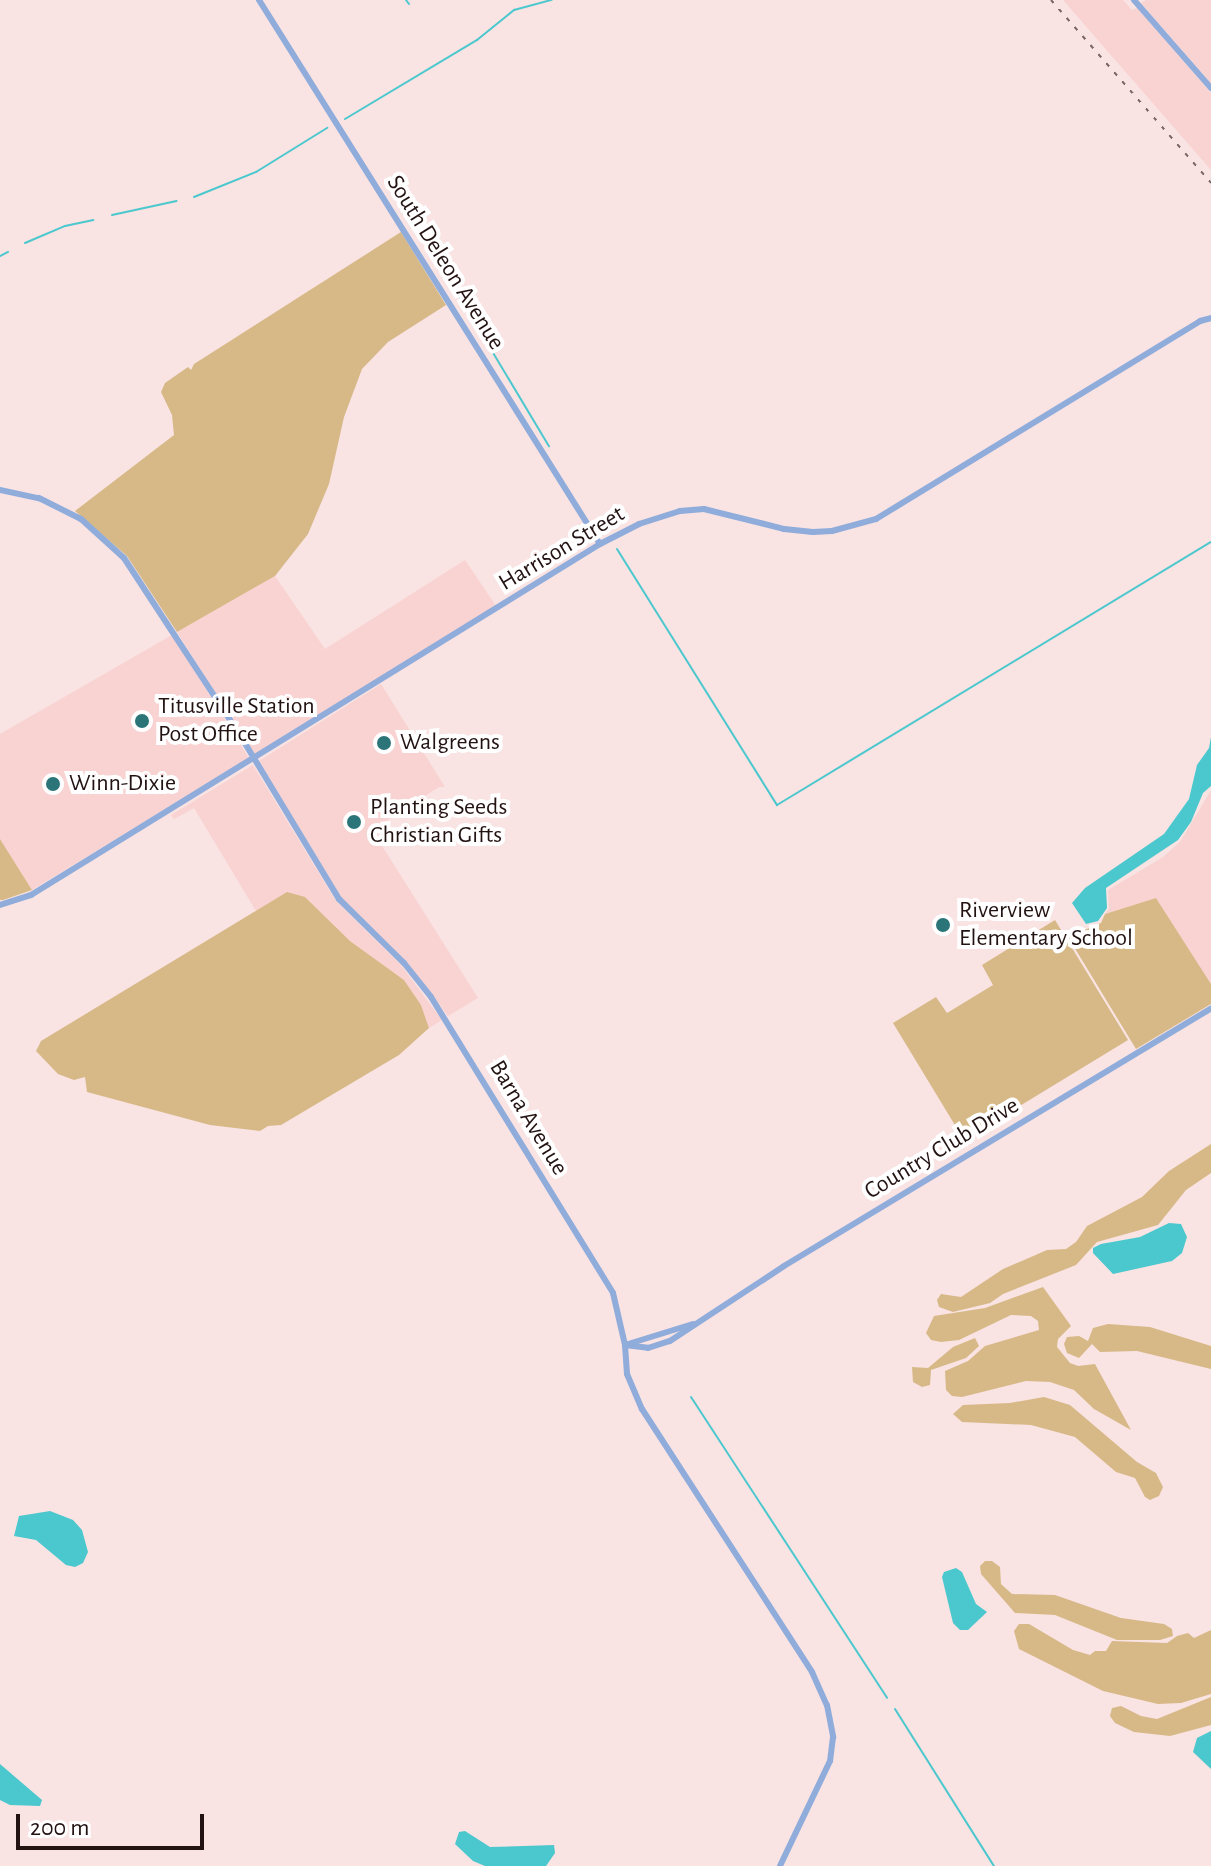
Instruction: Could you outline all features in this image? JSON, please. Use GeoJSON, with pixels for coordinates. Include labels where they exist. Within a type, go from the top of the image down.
{"type":"FeatureCollection","features":[{"type":"Feature","properties":{"kind":"street","name":"South Deleon Avenue"},"geometry":{"type":"LineString","coordinates":[[259,0],[600,544]]}},
{"type":"Feature","properties":{"kind":"street"},"geometry":{"type":"LineString","coordinates":[[1134,0],[1211,88]]}},
{"type":"Feature","properties":{"kind":"street","name":"Harrison Street"},"geometry":{"type":"LineString","coordinates":[[0,905],[31,895],[600,544],[639,524],[680,511],[729,513],[784,529],[813,532],[832,531],[876,519],[1200,321],[1211,318]]}},
{"type":"Feature","properties":{"kind":"street","name":"Barna Avenue"},"geometry":{"type":"LineString","coordinates":[[0,490],[39,498],[81,519],[113,545],[146,588],[339,899],[404,963],[431,997],[613,1293],[625,1345],[627,1374],[642,1409],[812,1672],[827,1705],[833,1737],[830,1761],[780,1866]]}},
{"type":"Feature","properties":{"kind":"street","name":"Country Club Drive"},"geometry":{"type":"LineString","coordinates":[[625,1345],[648,1348],[670,1341],[784,1266],[1211,1008]]}},
{"type":"Feature","properties":{"kind":"shaded area"},"geometry":{"type":"Polygon","coordinates":[[[1063,0],[1123,0],[1132,10],[1137,8],[1211,93],[1211,170],[1063,0]]]}},
{"type":"Feature","properties":{"kind":"shaded area"},"geometry":{"type":"Polygon","coordinates":[[[1146,0],[1211,0],[1211,83],[1141,3],[1146,0]]]}},
{"type":"Feature","properties":{"kind":"shaded area"},"geometry":{"type":"Polygon","coordinates":[[[401,232],[446,305],[388,342],[362,369],[344,417],[329,484],[308,534],[275,576],[177,632],[127,556],[75,511],[174,435],[172,415],[161,392],[165,383],[188,367],[191,370],[194,364],[401,232]]]}},
{"type":"Feature","properties":{"kind":"shaded area"},"geometry":{"type":"Polygon","coordinates":[[[465,560],[496,606],[255,755],[177,632],[275,576],[325,649],[465,560]]]}},
{"type":"Feature","properties":{"kind":"shaded area"},"geometry":{"type":"Polygon","coordinates":[[[172,635],[249,758],[32,890],[0,839],[0,734],[172,635]]]}},
{"type":"Feature","properties":{"kind":"shaded area"},"geometry":{"type":"Polygon","coordinates":[[[381,684],[445,787],[439,787],[372,830],[478,998],[448,1016],[406,961],[341,897],[259,761],[381,684]]]}},
{"type":"Feature","properties":{"kind":"shaded area"},"geometry":{"type":"Polygon","coordinates":[[[253,765],[336,901],[401,965],[442,1020],[429,1028],[421,1005],[404,980],[350,941],[305,897],[269,904],[256,911],[194,808],[174,819],[171,815],[253,765]]]}},
{"type":"Feature","properties":{"kind":"shaded area"},"geometry":{"type":"Polygon","coordinates":[[[1211,790],[1211,984],[1156,898],[1105,914],[1109,908],[1108,890],[1163,857],[1180,842],[1211,790]]]}},
{"type":"Feature","properties":{"kind":"shaded area"},"geometry":{"type":"Polygon","coordinates":[[[0,839],[32,890],[3,900],[0,900],[0,839]]]}},
{"type":"Feature","properties":{"kind":"shaded area"},"geometry":{"type":"Polygon","coordinates":[[[287,892],[305,897],[350,941],[404,980],[421,1005],[429,1028],[399,1055],[281,1125],[268,1126],[260,1131],[210,1125],[87,1092],[85,1077],[74,1080],[58,1074],[36,1051],[41,1041],[287,892]]]}},
{"type":"Feature","properties":{"kind":"shaded area"},"geometry":{"type":"Polygon","coordinates":[[[1156,898],[1211,984],[1211,1004],[1136,1049],[1068,937],[1101,923],[1105,914],[1156,898]]]}},
{"type":"Feature","properties":{"kind":"shaded area"},"geometry":{"type":"Polygon","coordinates":[[[1055,920],[1128,1040],[964,1140],[893,1023],[936,997],[947,1013],[993,985],[982,965],[1055,920]]]}},
{"type":"Feature","properties":{"kind":"shaded area"},"geometry":{"type":"Polygon","coordinates":[[[1211,1144],[1211,1173],[1186,1190],[1158,1225],[1097,1242],[1076,1265],[1003,1294],[990,1303],[953,1312],[939,1307],[937,1300],[941,1294],[961,1297],[1003,1269],[1047,1250],[1066,1249],[1076,1242],[1087,1226],[1142,1197],[1169,1171],[1211,1144]]]}},
{"type":"Feature","properties":{"kind":"shaded area"},"geometry":{"type":"Polygon","coordinates":[[[1043,1287],[1071,1326],[1058,1339],[1057,1347],[1070,1363],[1078,1366],[1095,1364],[1131,1430],[1094,1409],[1074,1390],[1050,1382],[1026,1381],[962,1397],[952,1396],[946,1390],[945,1371],[968,1361],[985,1346],[1039,1330],[1038,1321],[1031,1316],[1011,1315],[959,1340],[941,1342],[931,1340],[926,1333],[934,1316],[985,1308],[1043,1287]]]}},
{"type":"Feature","properties":{"kind":"shaded area"},"geometry":{"type":"Polygon","coordinates":[[[1108,1324],[1150,1327],[1211,1346],[1211,1369],[1137,1351],[1100,1352],[1092,1344],[1079,1358],[1067,1353],[1064,1344],[1067,1337],[1079,1336],[1088,1341],[1093,1328],[1108,1324]]]}},
{"type":"Feature","properties":{"kind":"shaded area"},"geometry":{"type":"Polygon","coordinates":[[[975,1338],[979,1346],[966,1358],[931,1370],[930,1385],[922,1387],[913,1382],[912,1367],[928,1368],[953,1347],[975,1338]]]}},
{"type":"Feature","properties":{"kind":"shaded area"},"geometry":{"type":"Polygon","coordinates":[[[1044,1397],[1070,1405],[1137,1462],[1156,1473],[1163,1487],[1159,1496],[1150,1500],[1145,1497],[1135,1478],[1116,1472],[1075,1437],[1031,1425],[962,1422],[953,1414],[963,1405],[1010,1403],[1044,1397]]]}},
{"type":"Feature","properties":{"kind":"shaded area"},"geometry":{"type":"Polygon","coordinates":[[[985,1561],[992,1561],[1000,1567],[1001,1584],[1012,1594],[1055,1595],[1121,1618],[1164,1624],[1172,1629],[1173,1636],[1160,1640],[1117,1640],[1055,1615],[1015,1613],[981,1574],[980,1566],[985,1561]]]}},
{"type":"Feature","properties":{"kind":"shaded area"},"geometry":{"type":"Polygon","coordinates":[[[1019,1624],[1029,1624],[1073,1650],[1090,1655],[1095,1651],[1106,1651],[1112,1641],[1167,1643],[1177,1636],[1188,1633],[1194,1638],[1211,1630],[1211,1694],[1181,1703],[1158,1704],[1103,1691],[1019,1649],[1014,1631],[1019,1624]]]}},
{"type":"Feature","properties":{"kind":"shaded area"},"geometry":{"type":"Polygon","coordinates":[[[1211,1697],[1211,1725],[1170,1736],[1134,1732],[1115,1723],[1110,1716],[1112,1708],[1121,1706],[1141,1716],[1157,1719],[1211,1697]]]}},
{"type":"Feature","properties":{"kind":"water"},"geometry":{"type":"Polygon","coordinates":[[[1211,737],[1211,786],[1203,793],[1191,822],[1178,840],[1106,888],[1107,908],[1098,921],[1086,924],[1072,903],[1085,888],[1164,834],[1189,799],[1197,765],[1209,748],[1211,737]]]}},
{"type":"Feature","properties":{"kind":"water"},"geometry":{"type":"Polygon","coordinates":[[[1169,1223],[1181,1224],[1187,1237],[1182,1253],[1172,1261],[1113,1274],[1093,1253],[1093,1248],[1101,1244],[1140,1237],[1169,1223]]]}},
{"type":"Feature","properties":{"kind":"water"},"geometry":{"type":"Polygon","coordinates":[[[50,1511],[73,1520],[82,1530],[88,1552],[83,1563],[75,1567],[66,1565],[36,1540],[14,1536],[19,1516],[50,1511]]]}},
{"type":"Feature","properties":{"kind":"water"},"geometry":{"type":"Polygon","coordinates":[[[956,1568],[962,1572],[976,1604],[987,1612],[968,1630],[960,1630],[953,1623],[942,1577],[944,1572],[956,1568]]]}},
{"type":"Feature","properties":{"kind":"water"},"geometry":{"type":"Polygon","coordinates":[[[1211,1731],[1211,1769],[1193,1752],[1197,1738],[1211,1731]]]}},
{"type":"Feature","properties":{"kind":"water"},"geometry":{"type":"Polygon","coordinates":[[[0,1764],[42,1800],[40,1806],[10,1805],[0,1800],[0,1764]]]}},
{"type":"Feature","properties":{"kind":"water"},"geometry":{"type":"Polygon","coordinates":[[[465,1831],[490,1847],[554,1845],[555,1853],[546,1866],[485,1866],[473,1861],[455,1844],[459,1832],[465,1831]]]}},
{"type":"Feature","properties":{"kind":"waterway"},"geometry":{"type":"LineString","coordinates":[[406,0],[409,4]]}},
{"type":"Feature","properties":{"kind":"waterway"},"geometry":{"type":"LineString","coordinates":[[345,119],[477,40],[514,10],[552,0]]}},
{"type":"Feature","properties":{"kind":"waterway"},"geometry":{"type":"LineString","coordinates":[[194,197],[256,172],[327,128]]}},
{"type":"Feature","properties":{"kind":"waterway"},"geometry":{"type":"LineString","coordinates":[[398,194],[549,446]]}},
{"type":"Feature","properties":{"kind":"waterway"},"geometry":{"type":"LineString","coordinates":[[112,215],[176,201]]}},
{"type":"Feature","properties":{"kind":"waterway"},"geometry":{"type":"LineString","coordinates":[[25,243],[65,226],[93,220]]}},
{"type":"Feature","properties":{"kind":"waterway"},"geometry":{"type":"LineString","coordinates":[[0,256],[8,252]]}},
{"type":"Feature","properties":{"kind":"waterway"},"geometry":{"type":"LineString","coordinates":[[617,549],[777,805],[1211,542]]}},
{"type":"Feature","properties":{"kind":"waterway"},"geometry":{"type":"LineString","coordinates":[[691,1397],[887,1698]]}},
{"type":"Feature","properties":{"kind":"waterway"},"geometry":{"type":"LineString","coordinates":[[895,1709],[994,1866]]}},
{"type":"Feature","properties":{"kind":"railway"},"geometry":{"type":"LineString","coordinates":[[1051,0],[1211,183]]}},
{"type":"Feature","properties":{"kind":"place","name":"Titusville Station Post Office"},"geometry":{"type":"Point","coordinates":[142,721]}},
{"type":"Feature","properties":{"kind":"place","name":"Walgreens"},"geometry":{"type":"Point","coordinates":[384,743]}},
{"type":"Feature","properties":{"kind":"place","name":"Winn-Dixie"},"geometry":{"type":"Point","coordinates":[53,784]}},
{"type":"Feature","properties":{"kind":"place","name":"Planting Seeds Christian Gifts"},"geometry":{"type":"Point","coordinates":[354,822]}},
{"type":"Feature","properties":{"kind":"place","name":"Riverview Elementary School"},"geometry":{"type":"Point","coordinates":[943,925]}}]}
